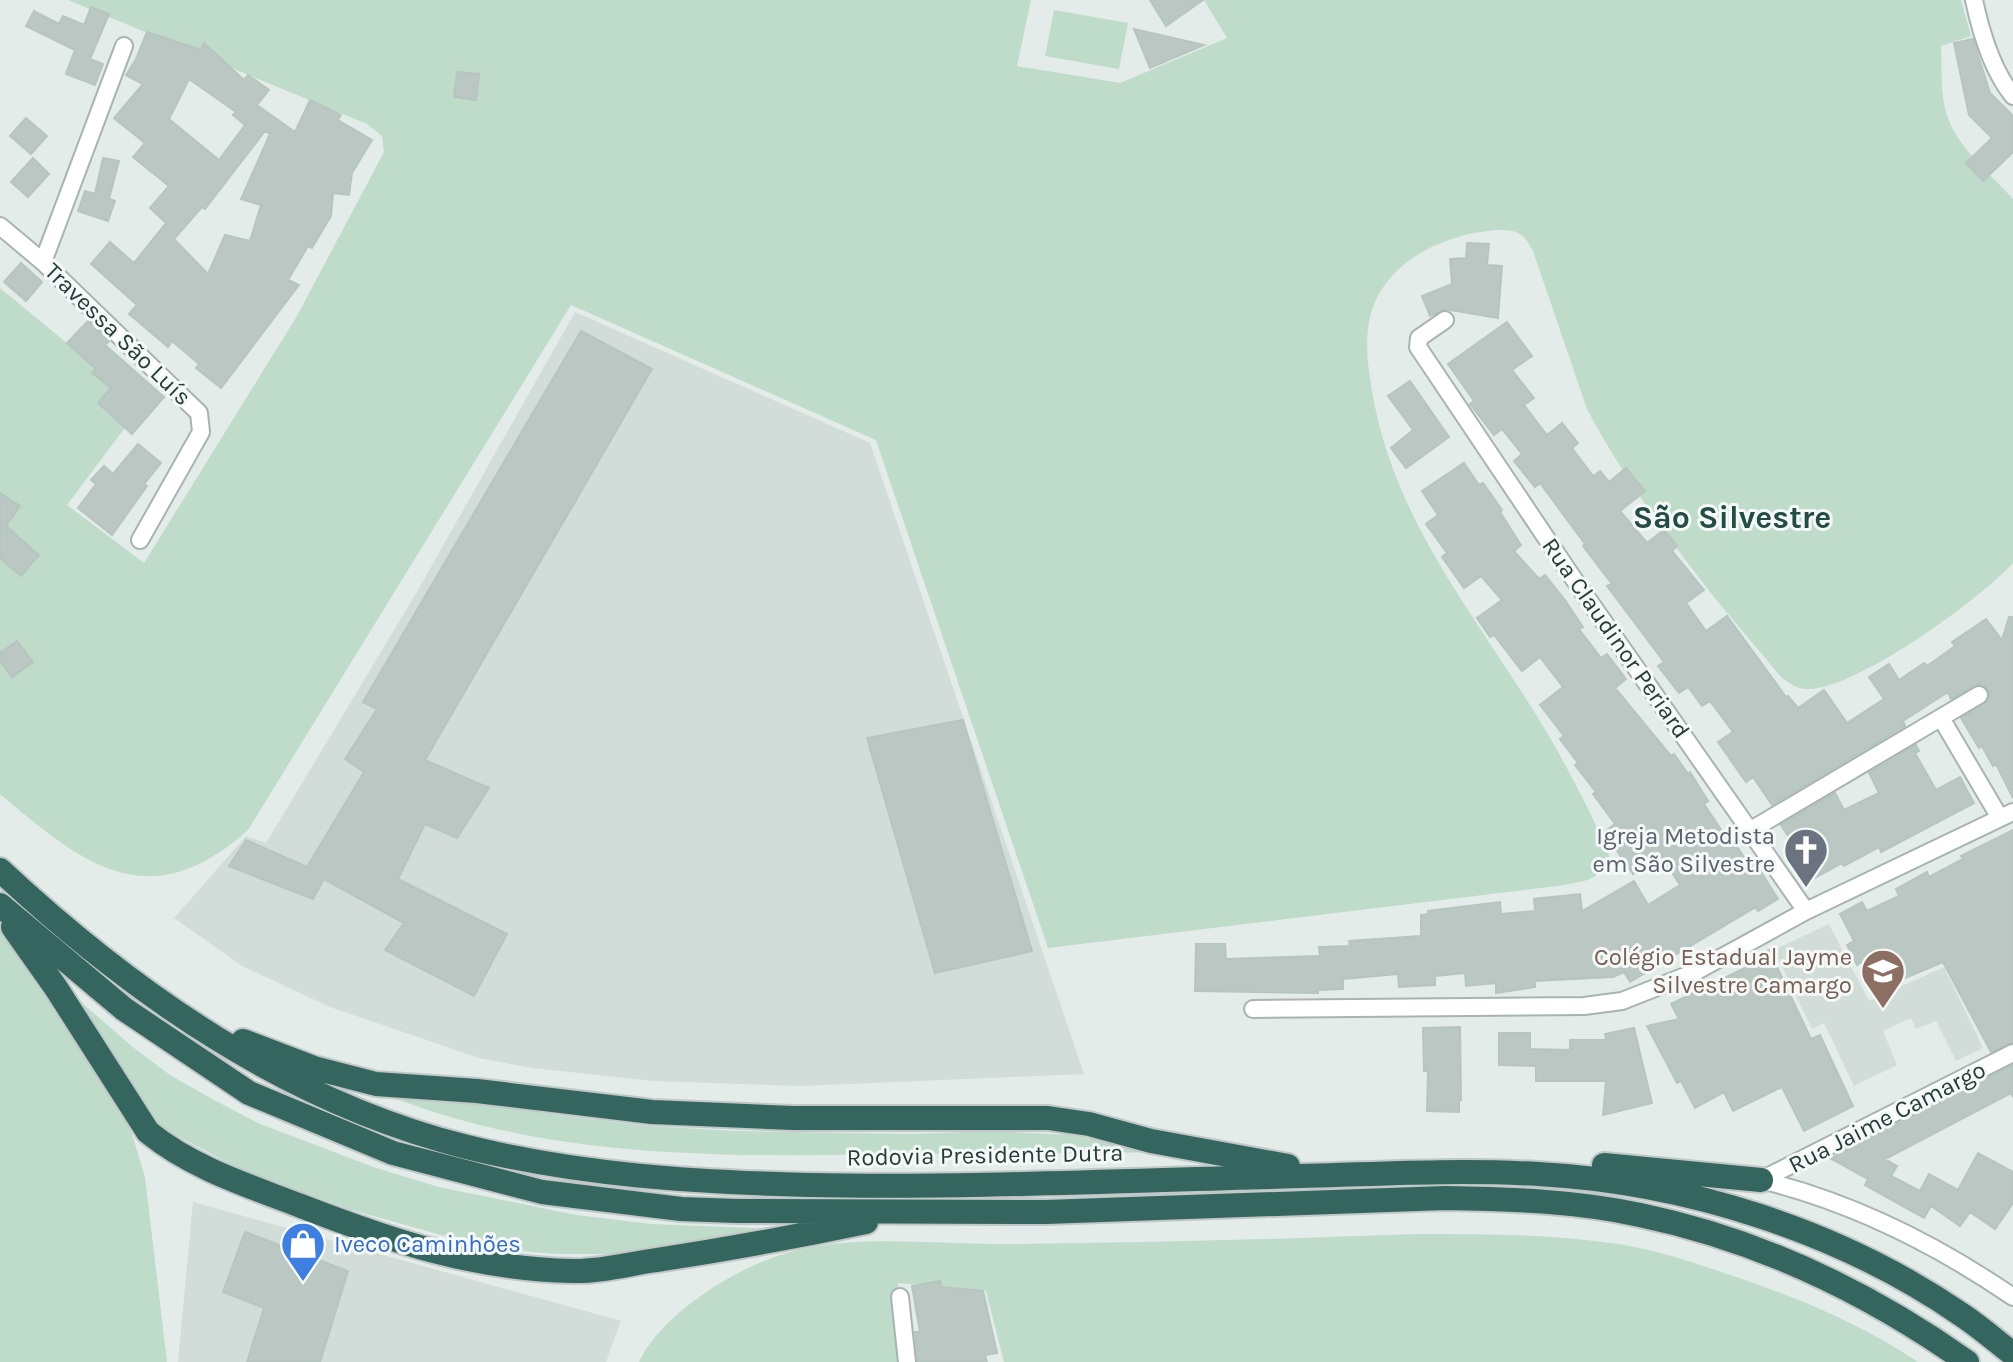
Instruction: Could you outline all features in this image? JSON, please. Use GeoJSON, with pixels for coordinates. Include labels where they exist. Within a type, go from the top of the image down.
{"type":"FeatureCollection","features":[{"type":"Feature","properties":{"kind":"highway","name":"Rodovia Presidente Dutra"},"geometry":{"type":"LineString","coordinates":[[0,870],[144,991],[263,1067],[326,1099],[403,1127],[479,1149],[612,1172],[682,1180],[898,1186],[973,1187],[1484,1172],[1590,1178],[1684,1195],[1735,1209],[1854,1254],[1963,1315],[2013,1354]]}},
{"type":"Feature","properties":{"kind":"highway"},"geometry":{"type":"LineString","coordinates":[[0,907],[124,1009],[249,1093],[393,1153],[542,1192],[638,1205],[737,1211],[1124,1210],[1445,1198],[1570,1204],[1640,1215],[1751,1246],[1808,1269],[1901,1317],[1967,1362]]}},
{"type":"Feature","properties":{"kind":"highway"},"geometry":{"type":"LineString","coordinates":[[0,907],[56,988],[132,1109],[148,1132],[166,1147],[197,1164],[262,1191],[432,1253],[508,1268],[575,1272],[764,1243],[916,1212]]}},
{"type":"Feature","properties":{"kind":"highway"},"geometry":{"type":"LineString","coordinates":[[196,1024],[314,1068],[376,1084],[477,1091],[608,1108],[720,1117],[1048,1118],[1334,1176]]}},
{"type":"Feature","properties":{"kind":"highway"},"geometry":{"type":"LineString","coordinates":[[1399,1173],[1538,1163],[1606,1165],[1761,1180]]}},
{"type":"Feature","properties":{"kind":"street"},"geometry":{"type":"LineString","coordinates":[[1974,0],[2002,83],[2013,96]]}},
{"type":"Feature","properties":{"kind":"street"},"geometry":{"type":"LineString","coordinates":[[43,262],[124,46]]}},
{"type":"Feature","properties":{"kind":"street","name":"Travessa São Luís"},"geometry":{"type":"LineString","coordinates":[[0,226],[43,262],[194,406],[200,416],[200,435],[140,540]]}},
{"type":"Feature","properties":{"kind":"street","name":"Rua Claudinor Periard"},"geometry":{"type":"LineString","coordinates":[[1445,320],[1419,338],[1417,343],[1428,363],[1571,575],[1806,911]]}},
{"type":"Feature","properties":{"kind":"street"},"geometry":{"type":"LineString","coordinates":[[1751,830],[1979,695]]}},
{"type":"Feature","properties":{"kind":"street"},"geometry":{"type":"LineString","coordinates":[[1253,1009],[1605,1004],[1640,995],[1693,973],[1806,911],[2009,814],[1941,718]]}},
{"type":"Feature","properties":{"kind":"street","name":"Rua Jaime Camargo"},"geometry":{"type":"LineString","coordinates":[[1761,1180],[2013,1053]]}},
{"type":"Feature","properties":{"kind":"street"},"geometry":{"type":"LineString","coordinates":[[1761,1180],[1797,1189],[1862,1214],[1940,1251],[2013,1297]]}},
{"type":"Feature","properties":{"kind":"street"},"geometry":{"type":"LineString","coordinates":[[900,1297],[907,1362]]}},
{"type":"Feature","properties":{"kind":"shaded area"},"geometry":{"type":"Polygon","coordinates":[[[575,312],[870,443],[1084,1074],[801,1086],[654,1081],[532,1068],[479,1058],[330,1007],[242,966],[174,918],[246,836],[266,843],[418,590],[575,312]]]}},
{"type":"Feature","properties":{"kind":"shaded area","name":"Colégio Estadual Jayme Silvestre Camargo"},"geometry":{"type":"Polygon","coordinates":[[[1829,924],[1869,1001],[1944,967],[1983,1048],[1956,1061],[1936,1021],[1916,1029],[1911,1018],[1883,1031],[1897,1065],[1854,1086],[1824,1023],[1812,1029],[1774,950],[1829,924]]]}},
{"type":"Feature","properties":{"kind":"shaded area"},"geometry":{"type":"Polygon","coordinates":[[[193,1202],[621,1321],[606,1362],[178,1362],[193,1202]]]}},
{"type":"Feature","properties":{"kind":"green space"},"geometry":{"type":"Polygon","coordinates":[[[68,0],[1031,0],[1017,66],[1120,83],[1227,38],[1204,0],[1961,0],[1971,36],[1941,46],[1945,107],[1958,139],[2013,199],[2013,563],[1946,619],[1886,658],[1830,685],[1809,689],[1794,686],[1781,677],[1714,597],[1615,458],[1587,409],[1533,251],[1525,238],[1507,230],[1495,230],[1437,244],[1394,273],[1383,287],[1371,313],[1367,335],[1368,357],[1382,435],[1396,477],[1434,554],[1571,775],[1608,851],[1608,869],[1588,880],[1565,885],[1048,948],[876,440],[571,305],[248,830],[212,857],[179,872],[148,876],[119,872],[90,860],[61,842],[0,794],[0,288],[142,405],[67,505],[144,563],[297,316],[384,152],[382,136],[367,124],[68,0]]]}},
{"type":"Feature","properties":{"kind":"green space"},"geometry":{"type":"Polygon","coordinates":[[[1054,10],[1128,23],[1119,69],[1045,56],[1054,10]]]}},
{"type":"Feature","properties":{"kind":"green space"},"geometry":{"type":"Polygon","coordinates":[[[0,930],[28,966],[121,1110],[132,1134],[145,1177],[167,1362],[0,1362],[0,930]]]}},
{"type":"Feature","properties":{"kind":"green space"},"geometry":{"type":"Polygon","coordinates":[[[75,997],[170,1075],[214,1100],[260,1124],[376,1168],[439,1187],[576,1215],[651,1224],[776,1229],[612,1254],[558,1254],[530,1252],[441,1235],[352,1210],[242,1170],[153,1123],[75,997]]]}},
{"type":"Feature","properties":{"kind":"green space"},"geometry":{"type":"Polygon","coordinates":[[[379,1092],[460,1097],[542,1113],[647,1126],[911,1134],[994,1131],[1070,1135],[1162,1152],[769,1155],[636,1150],[505,1131],[441,1114],[379,1092]]]}},
{"type":"Feature","properties":{"kind":"green space"},"geometry":{"type":"Polygon","coordinates":[[[1417,1234],[1568,1238],[1661,1253],[1803,1302],[1873,1335],[1918,1362],[1004,1362],[986,1291],[898,1283],[902,1362],[639,1362],[665,1326],[703,1294],[767,1260],[813,1247],[895,1241],[1056,1243],[1417,1234]]]}},
{"type":"Feature","properties":{"kind":"building"},"geometry":{"type":"Polygon","coordinates":[[[1150,0],[1203,0],[1166,26],[1150,0]]]}},
{"type":"Feature","properties":{"kind":"building"},"geometry":{"type":"Polygon","coordinates":[[[91,7],[109,14],[90,59],[103,64],[95,85],[66,74],[75,50],[26,26],[34,11],[59,24],[63,16],[84,25],[91,7]]]}},
{"type":"Feature","properties":{"kind":"building"},"geometry":{"type":"Polygon","coordinates":[[[1134,29],[1204,45],[1150,68],[1134,29]]]}},
{"type":"Feature","properties":{"kind":"building"},"geometry":{"type":"Polygon","coordinates":[[[147,32],[201,50],[204,43],[244,80],[248,75],[269,90],[257,105],[295,132],[310,100],[341,115],[338,120],[372,140],[352,173],[349,195],[333,193],[331,216],[288,280],[299,285],[221,388],[196,368],[199,364],[172,341],[168,347],[129,314],[137,305],[91,264],[110,242],[134,263],[166,223],[150,208],[169,186],[133,157],[145,143],[114,118],[143,84],[126,75],[147,32]],[[189,79],[169,119],[219,160],[245,125],[233,115],[236,112],[189,79]],[[265,131],[205,209],[202,207],[174,239],[208,274],[225,235],[250,241],[261,205],[241,199],[270,134],[265,131]]]}},
{"type":"Feature","properties":{"kind":"building"},"geometry":{"type":"Polygon","coordinates":[[[1973,39],[1990,93],[2013,116],[2013,152],[1983,181],[1966,163],[1992,138],[1969,115],[1954,43],[1973,39]]]}},
{"type":"Feature","properties":{"kind":"building"},"geometry":{"type":"Polygon","coordinates":[[[457,72],[479,74],[476,100],[454,97],[457,72]]]}},
{"type":"Feature","properties":{"kind":"building"},"geometry":{"type":"Polygon","coordinates":[[[26,118],[47,136],[31,154],[10,136],[26,118]]]}},
{"type":"Feature","properties":{"kind":"building"},"geometry":{"type":"Polygon","coordinates":[[[33,158],[49,174],[28,197],[11,182],[33,158]]]}},
{"type":"Feature","properties":{"kind":"building"},"geometry":{"type":"Polygon","coordinates":[[[103,158],[119,161],[109,199],[115,201],[108,221],[78,211],[85,191],[95,194],[103,158]]]}},
{"type":"Feature","properties":{"kind":"building"},"geometry":{"type":"Polygon","coordinates":[[[1467,243],[1489,244],[1487,265],[1502,266],[1498,318],[1445,309],[1430,316],[1422,296],[1452,284],[1450,259],[1466,258],[1467,243]]]}},
{"type":"Feature","properties":{"kind":"building"},"geometry":{"type":"Polygon","coordinates":[[[21,263],[42,282],[26,301],[4,282],[21,263]]]}},
{"type":"Feature","properties":{"kind":"building"},"geometry":{"type":"Polygon","coordinates":[[[88,321],[109,341],[105,345],[164,397],[132,434],[98,403],[111,388],[92,373],[96,369],[67,343],[88,321]]]}},
{"type":"Feature","properties":{"kind":"building"},"geometry":{"type":"Polygon","coordinates":[[[1507,322],[1532,356],[1512,370],[1534,398],[1524,405],[1547,435],[1562,423],[1578,443],[1572,448],[1593,476],[1600,471],[1609,482],[1626,468],[1645,491],[1620,511],[1647,543],[1664,530],[1677,546],[1672,551],[1704,590],[1686,603],[1706,631],[1727,616],[1786,697],[1798,708],[1824,690],[1847,723],[1884,699],[1869,677],[1889,664],[1899,680],[1924,663],[1927,666],[1955,646],[1952,642],[1986,619],[2002,640],[2009,617],[2013,617],[2013,798],[1996,764],[1993,766],[1982,746],[1979,748],[1961,718],[1989,700],[1989,690],[1980,684],[1951,699],[1948,692],[1903,721],[1905,726],[1772,805],[1753,777],[1746,782],[1718,742],[1733,732],[1710,701],[1702,706],[1688,687],[1679,693],[1658,666],[1664,662],[1607,586],[1612,584],[1583,546],[1585,544],[1540,483],[1535,487],[1514,461],[1522,454],[1502,429],[1494,435],[1470,404],[1474,401],[1448,364],[1507,322]]]}},
{"type":"Feature","properties":{"kind":"building"},"geometry":{"type":"Polygon","coordinates":[[[581,331],[652,369],[425,760],[489,788],[457,838],[425,824],[398,879],[507,934],[474,996],[385,950],[404,923],[324,879],[313,899],[229,866],[246,840],[307,867],[364,772],[345,759],[377,709],[363,702],[581,331]]]}},
{"type":"Feature","properties":{"kind":"building"},"geometry":{"type":"Polygon","coordinates":[[[1410,381],[1449,437],[1406,468],[1391,448],[1413,430],[1388,396],[1410,381]]]}},
{"type":"Feature","properties":{"kind":"building"},"geometry":{"type":"Polygon","coordinates":[[[138,444],[161,463],[112,535],[78,508],[96,484],[91,480],[104,466],[113,474],[138,444]]]}},
{"type":"Feature","properties":{"kind":"building"},"geometry":{"type":"Polygon","coordinates":[[[1464,463],[1502,510],[1500,512],[1521,545],[1514,551],[1539,579],[1545,575],[1565,600],[1583,627],[1579,629],[1601,658],[1607,654],[1626,679],[1615,688],[1671,756],[1674,754],[1688,774],[1690,772],[1708,801],[1704,804],[1724,834],[1727,832],[1746,860],[1751,856],[1778,899],[1758,911],[1756,907],[1630,982],[1624,972],[1613,977],[1535,981],[1535,987],[1496,993],[1496,983],[1466,986],[1465,973],[1435,976],[1435,985],[1399,987],[1398,974],[1343,979],[1343,989],[1318,990],[1318,993],[1195,991],[1196,944],[1225,944],[1226,959],[1320,956],[1319,947],[1350,946],[1349,941],[1421,936],[1421,915],[1428,914],[1428,911],[1500,902],[1501,914],[1535,911],[1534,899],[1580,894],[1582,911],[1634,881],[1648,905],[1680,885],[1660,854],[1633,874],[1604,832],[1615,824],[1575,765],[1578,763],[1560,739],[1564,736],[1540,705],[1563,687],[1540,657],[1522,671],[1494,635],[1490,637],[1477,618],[1502,600],[1481,576],[1464,588],[1442,557],[1447,553],[1426,524],[1438,515],[1422,491],[1464,463]]]}},
{"type":"Feature","properties":{"kind":"building"},"geometry":{"type":"Polygon","coordinates":[[[0,493],[20,506],[6,526],[39,555],[21,576],[0,558],[0,493]]]}},
{"type":"Feature","properties":{"kind":"building"},"geometry":{"type":"Polygon","coordinates":[[[17,641],[33,662],[12,677],[0,661],[0,653],[17,641]]]}},
{"type":"Feature","properties":{"kind":"building"},"geometry":{"type":"Polygon","coordinates":[[[963,720],[1032,951],[935,973],[867,738],[963,720]]]}},
{"type":"Feature","properties":{"kind":"building"},"geometry":{"type":"Polygon","coordinates":[[[1916,745],[1919,751],[1915,753],[1936,790],[1960,777],[1974,803],[1881,852],[1879,847],[1815,878],[1781,825],[1835,793],[1844,810],[1879,793],[1869,773],[1916,745]]]}},
{"type":"Feature","properties":{"kind":"building"},"geometry":{"type":"Polygon","coordinates":[[[2013,830],[2013,1042],[1991,1052],[1943,962],[1891,984],[1876,955],[1857,965],[1847,945],[1854,941],[1840,914],[1862,902],[1867,911],[1899,896],[1896,889],[1927,872],[1929,877],[1963,859],[1961,856],[2013,830]]]}},
{"type":"Feature","properties":{"kind":"building"},"geometry":{"type":"Polygon","coordinates":[[[1769,950],[1811,1039],[1820,1035],[1853,1106],[1804,1131],[1782,1087],[1733,1111],[1724,1092],[1695,1108],[1681,1081],[1677,1083],[1647,1026],[1679,1019],[1671,1004],[1747,967],[1744,962],[1769,950]]]}},
{"type":"Feature","properties":{"kind":"building"},"geometry":{"type":"Polygon","coordinates":[[[1460,1027],[1459,1112],[1427,1111],[1428,1071],[1424,1071],[1423,1028],[1460,1027]]]}},
{"type":"Feature","properties":{"kind":"building"},"geometry":{"type":"Polygon","coordinates":[[[1634,1028],[1652,1103],[1603,1115],[1606,1081],[1536,1081],[1536,1066],[1499,1065],[1499,1033],[1530,1033],[1530,1049],[1570,1050],[1570,1040],[1606,1040],[1605,1034],[1634,1028]]]}},
{"type":"Feature","properties":{"kind":"building"},"geometry":{"type":"Polygon","coordinates":[[[2013,1065],[2013,1097],[2011,1093],[1885,1159],[1897,1166],[1891,1176],[1920,1191],[1929,1174],[1958,1190],[1978,1153],[2013,1172],[2013,1203],[1995,1229],[1970,1212],[1960,1226],[1931,1206],[1924,1218],[1865,1185],[1868,1179],[1830,1158],[2013,1065]]]}},
{"type":"Feature","properties":{"kind":"building"},"geometry":{"type":"Polygon","coordinates":[[[245,1232],[348,1271],[320,1362],[247,1362],[264,1308],[223,1292],[245,1232]]]}},
{"type":"Feature","properties":{"kind":"building"},"geometry":{"type":"Polygon","coordinates":[[[940,1281],[941,1287],[983,1291],[997,1353],[985,1355],[987,1362],[918,1362],[915,1332],[920,1332],[912,1286],[940,1281]]]}},
{"type":"Feature","properties":{"kind":"place","name":"Igreja Metodista em São Silvestre"},"geometry":{"type":"Point","coordinates":[1806,889]}},
{"type":"Feature","properties":{"kind":"place","name":"Colégio Estadual Jayme Silvestre Camargo"},"geometry":{"type":"Point","coordinates":[1883,1010]}},
{"type":"Feature","properties":{"kind":"place","name":"Iveco Caminhões"},"geometry":{"type":"Point","coordinates":[303,1283]}},
{"type":"Feature","properties":{"kind":"district","name":"São Silvestre"},"geometry":{"type":"Point","coordinates":[1732,517]}}]}
